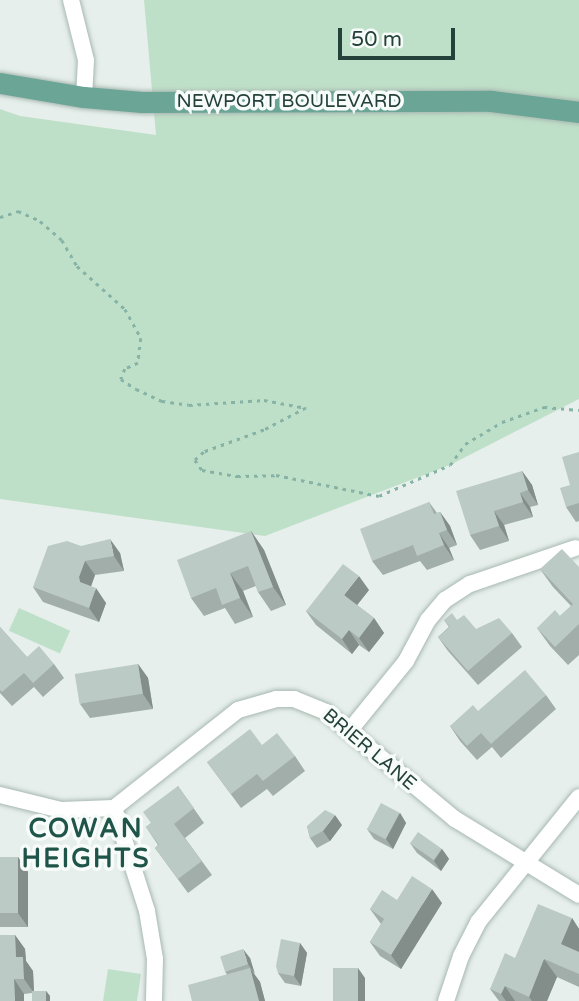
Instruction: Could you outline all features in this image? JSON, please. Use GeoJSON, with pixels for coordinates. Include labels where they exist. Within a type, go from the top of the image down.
{"type":"FeatureCollection","features":[{"type":"Feature","properties":{"kind":"main road","name":"NEWPORT BOULEVARD"},"geometry":{"type":"LineString","coordinates":[[0,83],[84,97],[223,103],[491,101],[579,111]]}},
{"type":"Feature","properties":{"kind":"street"},"geometry":{"type":"LineString","coordinates":[[71,0],[86,60],[84,97]]}},
{"type":"Feature","properties":{"kind":"street"},"geometry":{"type":"LineString","coordinates":[[350,730],[406,662],[428,620],[445,600],[470,584],[575,548]]}},
{"type":"Feature","properties":{"kind":"street","name":"BRIER LANE"},"geometry":{"type":"LineString","coordinates":[[114,808],[238,710],[257,703],[294,699],[311,704],[350,730],[410,786],[455,820],[527,861],[579,895]]}},
{"type":"Feature","properties":{"kind":"street"},"geometry":{"type":"LineString","coordinates":[[0,795],[61,810],[114,808],[147,911],[155,959],[154,1001]]}},
{"type":"Feature","properties":{"kind":"street"},"geometry":{"type":"LineString","coordinates":[[446,1001],[479,921],[579,797]]}},
{"type":"Feature","properties":{"kind":"path"},"geometry":{"type":"LineString","coordinates":[[0,218],[18,211],[40,221],[62,240],[77,266],[125,309],[141,338],[138,363],[125,369],[121,379],[136,389],[162,401],[189,405],[264,400],[306,408],[264,430],[204,452],[195,460],[202,470],[237,476],[276,475],[379,496],[450,465],[465,444],[502,422],[544,407],[579,410]]}},
{"type":"Feature","properties":{"kind":"green space"},"geometry":{"type":"Polygon","coordinates":[[[144,0],[579,0],[579,399],[450,465],[265,536],[0,499],[0,109],[20,116],[156,135],[144,0]]]}},
{"type":"Feature","properties":{"kind":"green space"},"geometry":{"type":"Polygon","coordinates":[[[19,608],[70,631],[60,654],[9,631],[19,608]]]}},
{"type":"Feature","properties":{"kind":"green space"},"geometry":{"type":"Polygon","coordinates":[[[108,969],[141,974],[137,1001],[103,1001],[108,969]]]}},
{"type":"Feature","properties":{"kind":"building"},"geometry":{"type":"Polygon","coordinates":[[[579,452],[579,503],[566,507],[560,488],[570,485],[562,457],[579,452]]]}},
{"type":"Feature","properties":{"kind":"building"},"geometry":{"type":"Polygon","coordinates":[[[522,471],[528,490],[520,493],[523,502],[494,511],[499,526],[470,535],[456,491],[522,471]]]}},
{"type":"Feature","properties":{"kind":"building"},"geometry":{"type":"Polygon","coordinates":[[[429,502],[434,514],[440,512],[447,530],[439,533],[444,545],[417,556],[413,545],[372,561],[360,529],[429,502]]]}},
{"type":"Feature","properties":{"kind":"building"},"geometry":{"type":"Polygon","coordinates":[[[251,531],[273,587],[258,592],[248,566],[230,573],[240,598],[222,605],[216,588],[191,598],[177,560],[251,531]]]}},
{"type":"Feature","properties":{"kind":"building"},"geometry":{"type":"Polygon","coordinates":[[[110,539],[114,556],[85,561],[79,577],[80,582],[96,588],[89,608],[33,587],[48,546],[67,541],[81,546],[110,539]]]}},
{"type":"Feature","properties":{"kind":"building"},"geometry":{"type":"Polygon","coordinates":[[[562,549],[579,567],[579,624],[555,647],[537,628],[555,610],[560,616],[573,604],[540,569],[562,549]]]}},
{"type":"Feature","properties":{"kind":"building"},"geometry":{"type":"Polygon","coordinates":[[[343,564],[359,576],[344,595],[374,618],[359,638],[349,630],[342,639],[306,611],[343,564]]]}},
{"type":"Feature","properties":{"kind":"building"},"geometry":{"type":"Polygon","coordinates":[[[452,613],[457,620],[464,615],[476,629],[499,618],[512,633],[468,671],[438,637],[450,627],[444,620],[452,613]]]}},
{"type":"Feature","properties":{"kind":"building"},"geometry":{"type":"Polygon","coordinates":[[[0,627],[27,657],[39,646],[54,664],[33,683],[24,673],[2,692],[0,627]]]}},
{"type":"Feature","properties":{"kind":"building"},"geometry":{"type":"Polygon","coordinates":[[[138,664],[143,694],[79,704],[75,674],[138,664]]]}},
{"type":"Feature","properties":{"kind":"building"},"geometry":{"type":"Polygon","coordinates":[[[525,670],[546,695],[491,744],[481,733],[467,746],[450,726],[473,705],[478,711],[525,670]]]}},
{"type":"Feature","properties":{"kind":"building"},"geometry":{"type":"Polygon","coordinates":[[[250,729],[262,745],[277,733],[295,756],[263,781],[257,774],[231,794],[207,762],[250,729]]]}},
{"type":"Feature","properties":{"kind":"building"},"geometry":{"type":"Polygon","coordinates":[[[178,786],[194,808],[174,824],[202,861],[178,879],[155,848],[159,845],[146,827],[151,823],[143,812],[178,786]]]}},
{"type":"Feature","properties":{"kind":"building"},"geometry":{"type":"Polygon","coordinates":[[[381,803],[400,813],[385,839],[367,829],[381,803]]]}},
{"type":"Feature","properties":{"kind":"building"},"geometry":{"type":"Polygon","coordinates":[[[325,810],[335,815],[323,831],[310,838],[307,826],[325,810]]]}},
{"type":"Feature","properties":{"kind":"building"},"geometry":{"type":"Polygon","coordinates":[[[418,832],[442,849],[434,860],[410,843],[418,832]]]}},
{"type":"Feature","properties":{"kind":"building"},"geometry":{"type":"Polygon","coordinates":[[[0,857],[18,857],[18,913],[0,913],[0,857]]]}},
{"type":"Feature","properties":{"kind":"building"},"geometry":{"type":"Polygon","coordinates":[[[412,876],[432,889],[391,955],[370,942],[384,919],[370,909],[382,890],[397,900],[412,876]]]}},
{"type":"Feature","properties":{"kind":"building"},"geometry":{"type":"Polygon","coordinates":[[[538,904],[572,918],[561,944],[579,952],[579,974],[544,959],[529,997],[505,986],[501,994],[490,989],[505,953],[515,958],[538,904]]]}},
{"type":"Feature","properties":{"kind":"building"},"geometry":{"type":"Polygon","coordinates":[[[0,935],[15,935],[16,957],[23,957],[24,979],[14,979],[15,1001],[0,1001],[0,935]]]}},
{"type":"Feature","properties":{"kind":"building"},"geometry":{"type":"Polygon","coordinates":[[[281,939],[300,943],[294,976],[278,973],[276,966],[281,939]]]}},
{"type":"Feature","properties":{"kind":"building"},"geometry":{"type":"Polygon","coordinates":[[[243,949],[248,964],[225,972],[220,956],[243,949]]]}},
{"type":"Feature","properties":{"kind":"building"},"geometry":{"type":"Polygon","coordinates":[[[250,968],[259,1001],[192,1001],[188,985],[250,968]]]}},
{"type":"Feature","properties":{"kind":"building"},"geometry":{"type":"Polygon","coordinates":[[[333,968],[358,968],[358,1001],[333,1001],[333,968]]]}},
{"type":"Feature","properties":{"kind":"building"},"geometry":{"type":"Polygon","coordinates":[[[32,991],[46,991],[46,1001],[32,1001],[32,991]]]}},
{"type":"Feature","properties":{"kind":"district","name":"COWAN HEIGHTS"},"geometry":{"type":"Point","coordinates":[86,844]}}]}
